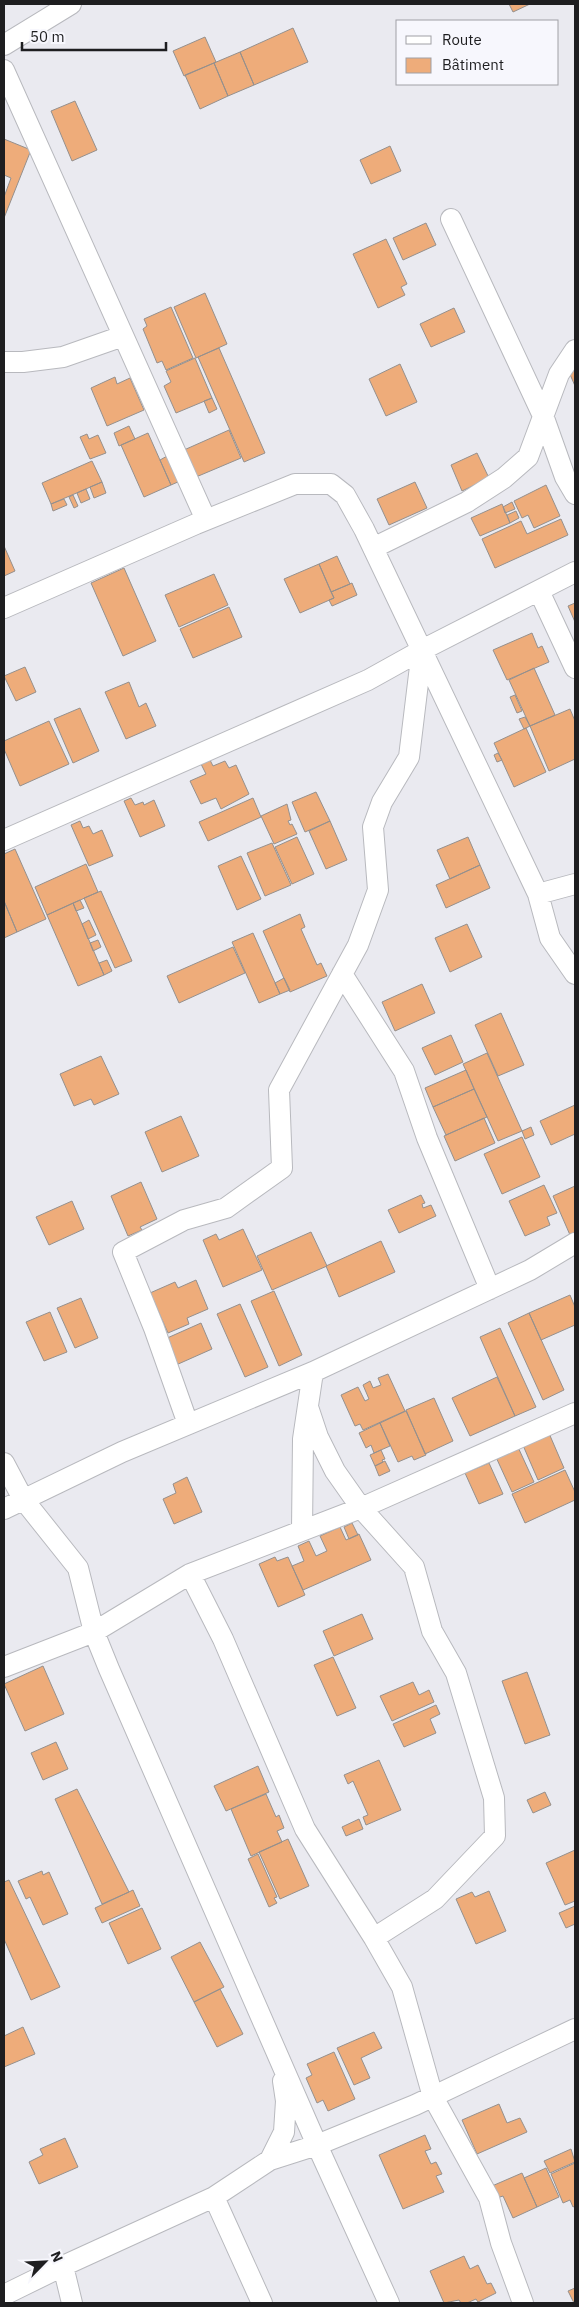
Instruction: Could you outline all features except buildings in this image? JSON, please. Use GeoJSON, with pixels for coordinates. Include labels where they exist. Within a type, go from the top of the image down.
{"type":"FeatureCollection","features":[{"type":"Feature","properties":{"kind":"street"},"geometry":{"type":"LineString","coordinates":[[4,45],[71,4]]}},
{"type":"Feature","properties":{"kind":"street"},"geometry":{"type":"LineString","coordinates":[[4,70],[206,520]]}},
{"type":"Feature","properties":{"kind":"street"},"geometry":{"type":"LineString","coordinates":[[451,218],[544,418],[565,477],[575,494]]}},
{"type":"Feature","properties":{"kind":"street"},"geometry":{"type":"LineString","coordinates":[[4,362],[24,362],[63,357],[123,336]]}},
{"type":"Feature","properties":{"kind":"street"},"geometry":{"type":"LineString","coordinates":[[373,548],[467,502],[504,478],[528,457],[559,374],[575,350]]}},
{"type":"Feature","properties":{"kind":"street"},"geometry":{"type":"LineString","coordinates":[[4,608],[206,520],[296,484],[331,484],[345,495],[373,548],[538,894],[550,938],[575,974]]}},
{"type":"Feature","properties":{"kind":"street"},"geometry":{"type":"LineString","coordinates":[[4,840],[368,680],[422,650],[575,572]]}},
{"type":"Feature","properties":{"kind":"street"},"geometry":{"type":"LineString","coordinates":[[539,591],[575,668]]}},
{"type":"Feature","properties":{"kind":"street"},"geometry":{"type":"LineString","coordinates":[[188,1424],[154,1328],[123,1252],[184,1220],[226,1208],[282,1168],[279,1090],[358,945],[378,890],[373,827],[382,802],[409,757],[422,650]]}},
{"type":"Feature","properties":{"kind":"street"},"geometry":{"type":"LineString","coordinates":[[538,894],[575,884]]}},
{"type":"Feature","properties":{"kind":"street"},"geometry":{"type":"LineString","coordinates":[[342,974],[404,1071],[427,1138],[490,1289]]}},
{"type":"Feature","properties":{"kind":"street"},"geometry":{"type":"LineString","coordinates":[[4,1509],[122,1452],[314,1372],[530,1270],[575,1243]]}},
{"type":"Feature","properties":{"kind":"street"},"geometry":{"type":"LineString","coordinates":[[302,1530],[303,1439],[314,1372]]}},
{"type":"Feature","properties":{"kind":"street"},"geometry":{"type":"LineString","coordinates":[[308,1407],[318,1436],[335,1471],[362,1508],[414,1567],[432,1631],[456,1673],[494,1798],[495,1836],[435,1899],[374,1938]]}},
{"type":"Feature","properties":{"kind":"street"},"geometry":{"type":"LineString","coordinates":[[4,1667],[94,1632],[190,1574],[362,1508],[575,1413]]}},
{"type":"Feature","properties":{"kind":"street"},"geometry":{"type":"LineString","coordinates":[[4,1463],[23,1499],[78,1568],[94,1632],[278,2058],[389,2303]]}},
{"type":"Feature","properties":{"kind":"street"},"geometry":{"type":"LineString","coordinates":[[190,1574],[224,1638],[305,1829],[374,1938],[402,1987],[433,2097],[489,2198],[501,2243],[522,2303]]}},
{"type":"Feature","properties":{"kind":"street"},"geometry":{"type":"LineString","coordinates":[[4,2295],[214,2197],[270,2160],[317,2145],[433,2097],[575,2029]]}},
{"type":"Feature","properties":{"kind":"street"},"geometry":{"type":"LineString","coordinates":[[270,2160],[284,2132],[286,2101],[278,2058]]}},
{"type":"Feature","properties":{"kind":"street"},"geometry":{"type":"LineString","coordinates":[[214,2197],[262,2303]]}},
{"type":"Feature","properties":{"kind":"street"},"geometry":{"type":"LineString","coordinates":[[63,2266],[72,2303]]}}]}
